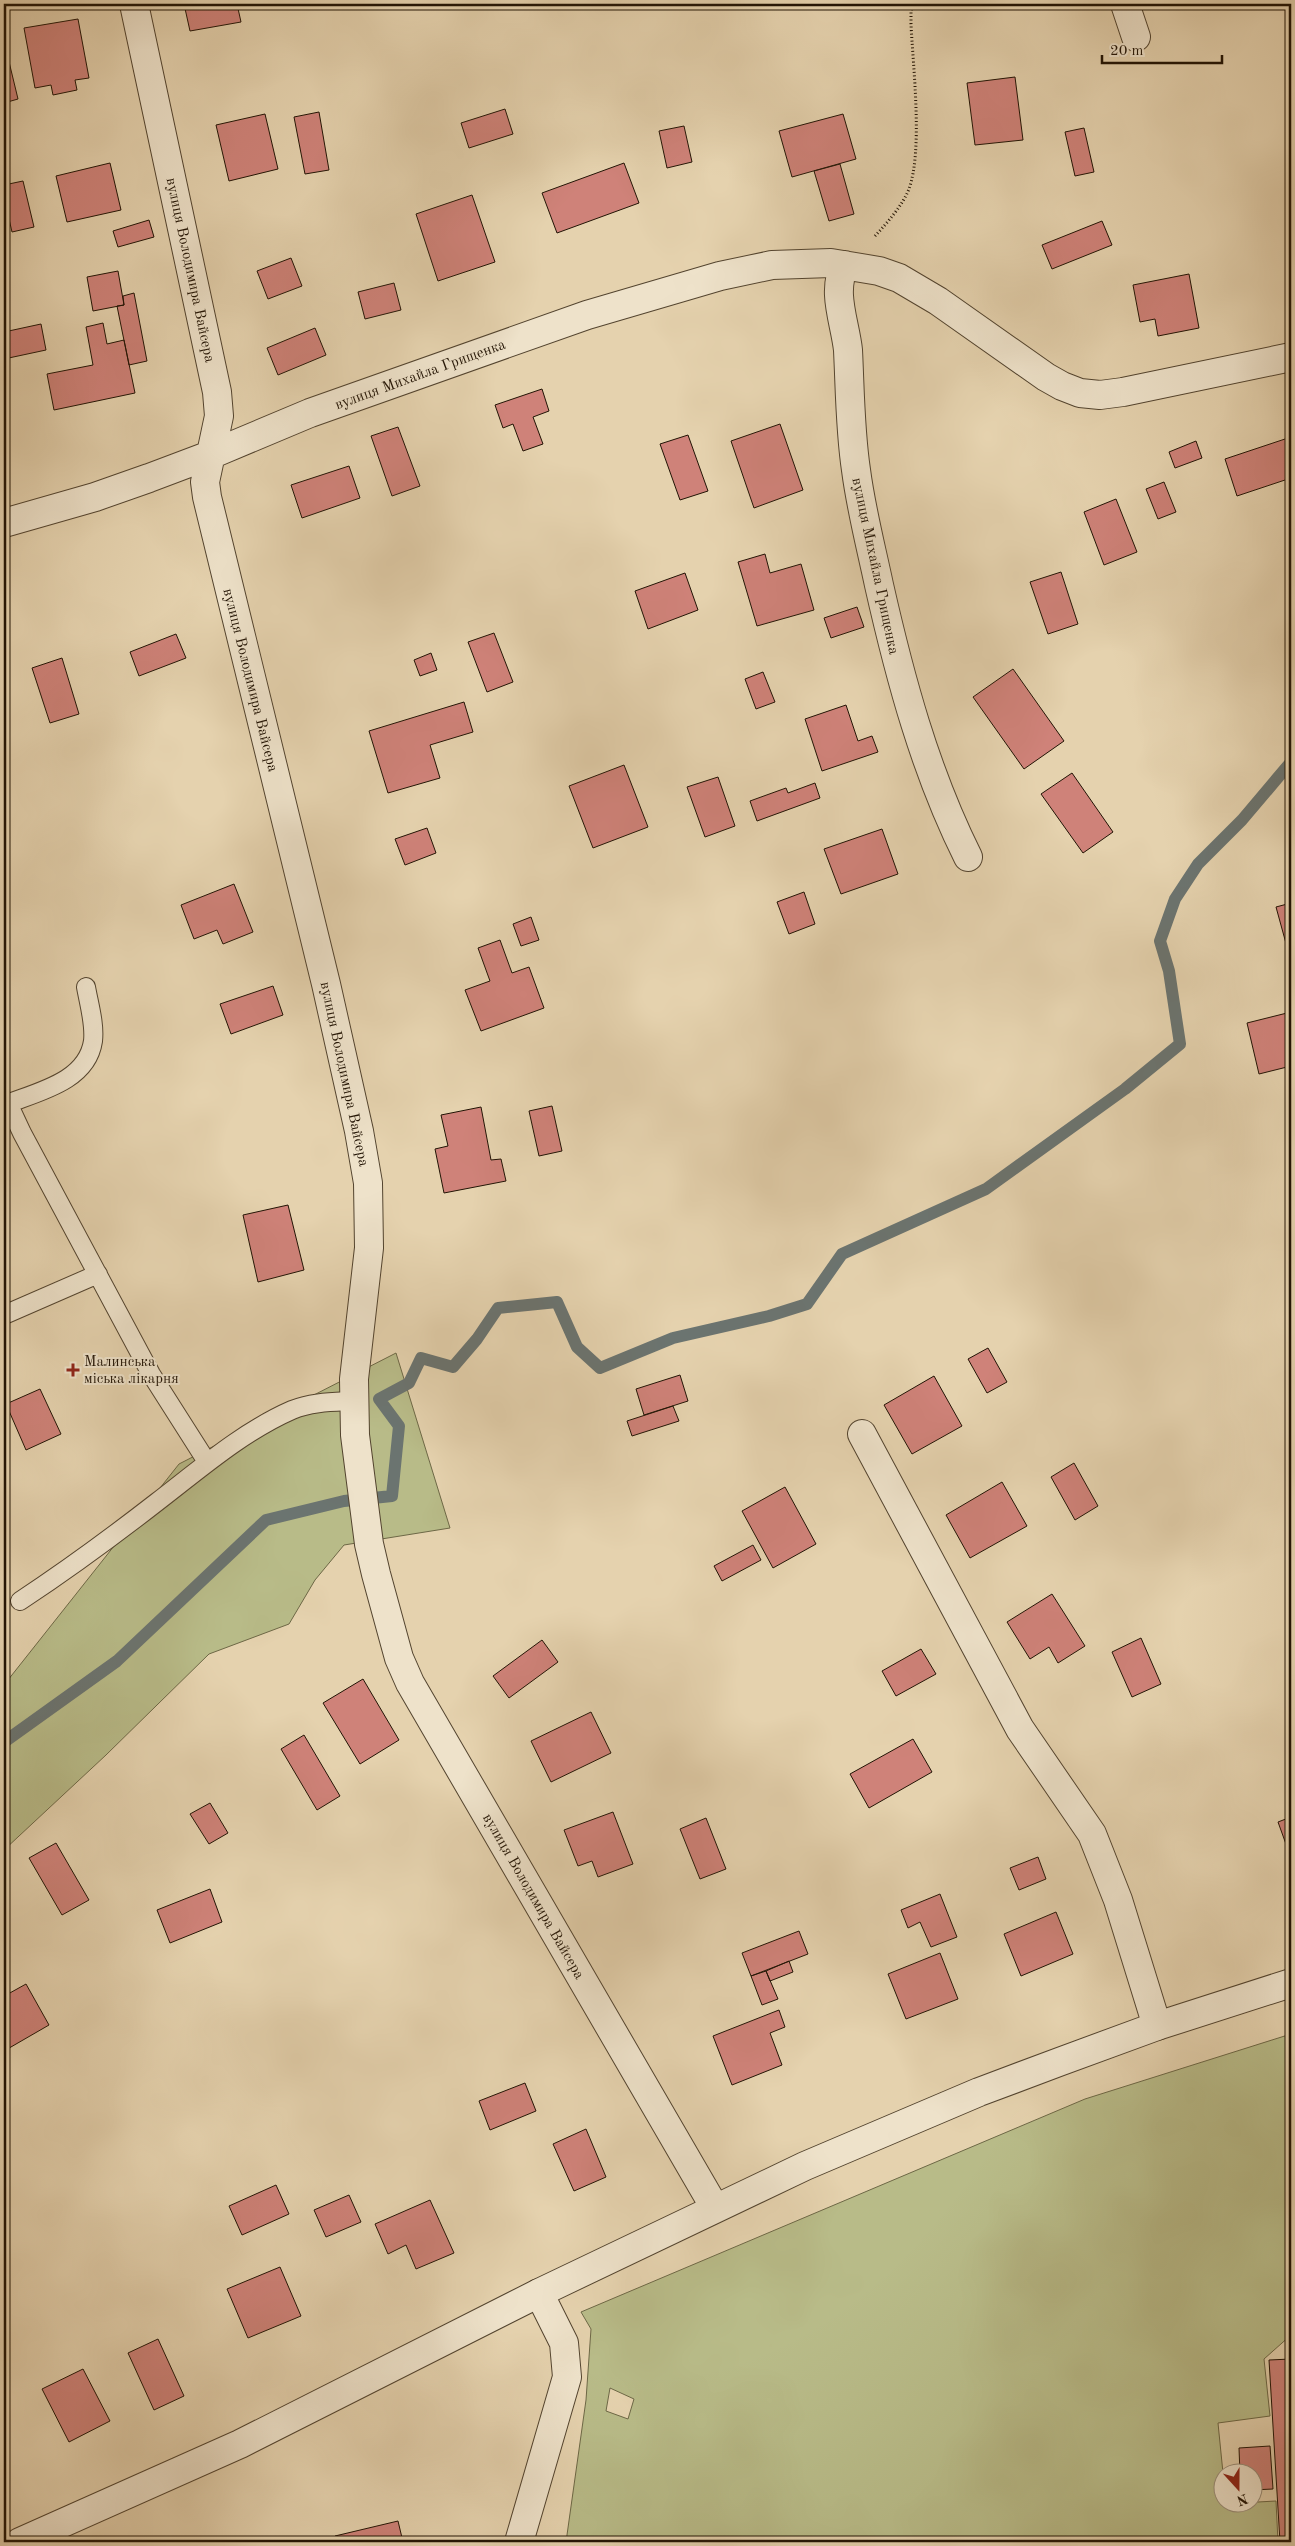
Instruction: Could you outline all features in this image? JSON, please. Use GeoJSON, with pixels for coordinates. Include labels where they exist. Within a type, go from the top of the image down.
{"type":"FeatureCollection","features":[{"type":"Feature","properties":{"kind":"street","name":"вулиця Володимира Вайсера"},"geometry":{"type":"LineString","coordinates":[[134,4],[216,392],[219,416],[205,482],[212,524],[326,984],[359,1131],[368,1183],[369,1248],[355,1358],[352,1401],[363,1498],[376,1574],[399,1658],[410,1683],[715,2208]]}},
{"type":"Feature","properties":{"kind":"street"},"geometry":{"type":"LineString","coordinates":[[1125,4],[1136,37]]}},
{"type":"Feature","properties":{"kind":"street","name":"вулиця Михайла Грищенка"},"geometry":{"type":"LineString","coordinates":[[4,523],[95,497],[210,456],[310,413],[587,315],[720,276],[772,265],[845,265],[879,271],[916,286],[1046,377],[1080,393],[1100,395],[1123,392],[1291,357]]}},
{"type":"Feature","properties":{"kind":"street","name":"вулиця Михайла Грищенка"},"geometry":{"type":"LineString","coordinates":[[845,265],[838,284],[847,341],[853,446],[860,499],[898,666],[911,712],[946,811],[968,857]]}},
{"type":"Feature","properties":{"kind":"street"},"geometry":{"type":"LineString","coordinates":[[862,1434],[1020,1729],[1092,1834],[1118,1900],[1157,2026]]}},
{"type":"Feature","properties":{"kind":"street"},"geometry":{"type":"LineString","coordinates":[[20,2542],[240,2444],[539,2293],[805,2166],[970,2096],[1157,2026],[1291,1983]]}},
{"type":"Feature","properties":{"kind":"street"},"geometry":{"type":"LineString","coordinates":[[519,2542],[567,2377],[564,2344],[539,2293]]}},
{"type":"Feature","properties":{"kind":"lane"},"geometry":{"type":"LineString","coordinates":[[86,987],[93,1041],[81,1067],[57,1084],[6,1104],[165,1398],[206,1462]]}},
{"type":"Feature","properties":{"kind":"lane"},"geometry":{"type":"LineString","coordinates":[[4,1315],[98,1274]]}},
{"type":"Feature","properties":{"kind":"lane"},"geometry":{"type":"LineString","coordinates":[[20,1601],[86,1556],[206,1462],[246,1436],[293,1410],[319,1404],[352,1401]]}},
{"type":"Feature","properties":{"kind":"path"},"geometry":{"type":"LineString","coordinates":[[845,265],[896,212],[908,190],[913,174],[916,152],[911,10],[914,4]]}},
{"type":"Feature","properties":{"kind":"green space"},"geometry":{"type":"Polygon","coordinates":[[[396,1353],[450,1528],[344,1545],[315,1580],[289,1624],[209,1654],[106,1755],[4,1850],[4,1685],[179,1464],[396,1353]]]}},
{"type":"Feature","properties":{"kind":"green space"},"geometry":{"type":"Polygon","coordinates":[[[1291,2034],[1291,2335],[1264,2359],[1270,2416],[1218,2423],[1222,2464],[1212,2464],[1212,2514],[1262,2514],[1262,2502],[1276,2501],[1278,2542],[566,2542],[586,2400],[591,2329],[581,2312],[1085,2099],[1291,2034]],[[610,2388],[606,2411],[628,2419],[634,2399],[610,2388]]]}},
{"type":"Feature","properties":{"kind":"building"},"geometry":{"type":"Polygon","coordinates":[[[184,4],[237,4],[241,22],[190,31],[184,4]]]}},
{"type":"Feature","properties":{"kind":"building"},"geometry":{"type":"Polygon","coordinates":[[[78,19],[89,78],[75,80],[77,90],[53,95],[51,85],[35,88],[24,28],[78,19]]]}},
{"type":"Feature","properties":{"kind":"building"},"geometry":{"type":"Polygon","coordinates":[[[4,41],[18,99],[4,103],[4,41]]]}},
{"type":"Feature","properties":{"kind":"building"},"geometry":{"type":"Polygon","coordinates":[[[1015,77],[1023,140],[975,145],[967,83],[1015,77]]]}},
{"type":"Feature","properties":{"kind":"building"},"geometry":{"type":"Polygon","coordinates":[[[505,109],[513,134],[469,148],[461,123],[505,109]]]}},
{"type":"Feature","properties":{"kind":"building"},"geometry":{"type":"Polygon","coordinates":[[[319,112],[329,170],[305,174],[294,117],[319,112]]]}},
{"type":"Feature","properties":{"kind":"building"},"geometry":{"type":"Polygon","coordinates":[[[265,114],[278,169],[229,181],[216,125],[265,114]]]}},
{"type":"Feature","properties":{"kind":"building"},"geometry":{"type":"Polygon","coordinates":[[[843,114],[856,159],[792,177],[779,131],[843,114]]]}},
{"type":"Feature","properties":{"kind":"building"},"geometry":{"type":"Polygon","coordinates":[[[684,126],[692,162],[667,168],[659,131],[684,126]]]}},
{"type":"Feature","properties":{"kind":"building"},"geometry":{"type":"Polygon","coordinates":[[[1084,128],[1094,172],[1075,176],[1065,132],[1084,128]]]}},
{"type":"Feature","properties":{"kind":"building"},"geometry":{"type":"Polygon","coordinates":[[[110,163],[121,210],[67,222],[56,176],[110,163]]]}},
{"type":"Feature","properties":{"kind":"building"},"geometry":{"type":"Polygon","coordinates":[[[624,163],[639,203],[557,233],[542,193],[624,163]]]}},
{"type":"Feature","properties":{"kind":"building"},"geometry":{"type":"Polygon","coordinates":[[[840,164],[854,214],[829,221],[814,171],[840,164]]]}},
{"type":"Feature","properties":{"kind":"building"},"geometry":{"type":"Polygon","coordinates":[[[23,181],[34,227],[12,232],[4,197],[4,185],[23,181]]]}},
{"type":"Feature","properties":{"kind":"building"},"geometry":{"type":"Polygon","coordinates":[[[472,195],[495,262],[438,281],[416,214],[472,195]]]}},
{"type":"Feature","properties":{"kind":"building"},"geometry":{"type":"Polygon","coordinates":[[[149,220],[154,237],[118,247],[113,231],[149,220]]]}},
{"type":"Feature","properties":{"kind":"building"},"geometry":{"type":"Polygon","coordinates":[[[1102,221],[1112,245],[1052,269],[1042,245],[1102,221]]]}},
{"type":"Feature","properties":{"kind":"building"},"geometry":{"type":"Polygon","coordinates":[[[291,258],[302,286],[268,299],[257,271],[291,258]]]}},
{"type":"Feature","properties":{"kind":"building"},"geometry":{"type":"Polygon","coordinates":[[[118,271],[124,305],[93,311],[87,277],[118,271]]]}},
{"type":"Feature","properties":{"kind":"building"},"geometry":{"type":"Polygon","coordinates":[[[1189,274],[1199,328],[1158,336],[1155,319],[1140,322],[1133,285],[1189,274]]]}},
{"type":"Feature","properties":{"kind":"building"},"geometry":{"type":"Polygon","coordinates":[[[394,283],[401,310],[365,319],[358,292],[394,283]]]}},
{"type":"Feature","properties":{"kind":"building"},"geometry":{"type":"Polygon","coordinates":[[[134,293],[147,361],[129,365],[117,306],[124,305],[123,296],[134,293]]]}},
{"type":"Feature","properties":{"kind":"building"},"geometry":{"type":"Polygon","coordinates":[[[103,323],[107,344],[124,340],[135,393],[54,410],[47,374],[93,365],[86,327],[103,323]]]}},
{"type":"Feature","properties":{"kind":"building"},"geometry":{"type":"Polygon","coordinates":[[[41,324],[46,350],[4,359],[4,332],[41,324]]]}},
{"type":"Feature","properties":{"kind":"building"},"geometry":{"type":"Polygon","coordinates":[[[315,328],[326,355],[278,375],[267,348],[315,328]]]}},
{"type":"Feature","properties":{"kind":"building"},"geometry":{"type":"Polygon","coordinates":[[[542,389],[549,411],[533,417],[543,444],[523,451],[513,424],[503,428],[495,405],[542,389]]]}},
{"type":"Feature","properties":{"kind":"building"},"geometry":{"type":"Polygon","coordinates":[[[780,424],[803,490],[754,508],[731,441],[780,424]]]}},
{"type":"Feature","properties":{"kind":"building"},"geometry":{"type":"Polygon","coordinates":[[[398,427],[420,486],[392,496],[371,436],[398,427]]]}},
{"type":"Feature","properties":{"kind":"building"},"geometry":{"type":"Polygon","coordinates":[[[688,435],[708,491],[680,500],[660,444],[688,435]]]}},
{"type":"Feature","properties":{"kind":"building"},"geometry":{"type":"Polygon","coordinates":[[[1291,437],[1291,478],[1237,496],[1225,459],[1291,437]]]}},
{"type":"Feature","properties":{"kind":"building"},"geometry":{"type":"Polygon","coordinates":[[[1196,441],[1202,458],[1175,468],[1169,452],[1196,441]]]}},
{"type":"Feature","properties":{"kind":"building"},"geometry":{"type":"Polygon","coordinates":[[[349,466],[360,498],[302,518],[291,485],[349,466]]]}},
{"type":"Feature","properties":{"kind":"building"},"geometry":{"type":"Polygon","coordinates":[[[1164,482],[1176,512],[1158,519],[1146,489],[1164,482]]]}},
{"type":"Feature","properties":{"kind":"building"},"geometry":{"type":"Polygon","coordinates":[[[1116,499],[1137,552],[1104,565],[1084,512],[1116,499]]]}},
{"type":"Feature","properties":{"kind":"building"},"geometry":{"type":"Polygon","coordinates":[[[765,554],[770,573],[801,564],[814,610],[757,626],[738,562],[765,554]]]}},
{"type":"Feature","properties":{"kind":"building"},"geometry":{"type":"Polygon","coordinates":[[[1061,572],[1078,624],[1048,634],[1030,582],[1061,572]]]}},
{"type":"Feature","properties":{"kind":"building"},"geometry":{"type":"Polygon","coordinates":[[[685,573],[698,610],[648,629],[635,591],[685,573]]]}},
{"type":"Feature","properties":{"kind":"building"},"geometry":{"type":"Polygon","coordinates":[[[857,607],[864,627],[831,638],[824,618],[857,607]]]}},
{"type":"Feature","properties":{"kind":"building"},"geometry":{"type":"Polygon","coordinates":[[[494,633],[513,682],[487,692],[468,642],[494,633]]]}},
{"type":"Feature","properties":{"kind":"building"},"geometry":{"type":"Polygon","coordinates":[[[176,634],[186,658],[139,676],[130,652],[176,634]]]}},
{"type":"Feature","properties":{"kind":"building"},"geometry":{"type":"Polygon","coordinates":[[[431,653],[437,670],[420,676],[414,660],[431,653]]]}},
{"type":"Feature","properties":{"kind":"building"},"geometry":{"type":"Polygon","coordinates":[[[62,658],[79,714],[50,723],[32,668],[62,658]]]}},
{"type":"Feature","properties":{"kind":"building"},"geometry":{"type":"Polygon","coordinates":[[[1013,669],[1064,741],[1024,769],[973,697],[1013,669]]]}},
{"type":"Feature","properties":{"kind":"building"},"geometry":{"type":"Polygon","coordinates":[[[763,672],[775,702],[756,709],[745,679],[763,672]]]}},
{"type":"Feature","properties":{"kind":"building"},"geometry":{"type":"Polygon","coordinates":[[[464,702],[473,732],[430,745],[440,778],[388,793],[369,731],[464,702]]]}},
{"type":"Feature","properties":{"kind":"building"},"geometry":{"type":"Polygon","coordinates":[[[846,705],[858,741],[872,736],[878,752],[822,771],[805,719],[846,705]]]}},
{"type":"Feature","properties":{"kind":"building"},"geometry":{"type":"Polygon","coordinates":[[[624,765],[648,827],[593,848],[569,786],[624,765]]]}},
{"type":"Feature","properties":{"kind":"building"},"geometry":{"type":"Polygon","coordinates":[[[1072,773],[1113,832],[1083,853],[1041,794],[1072,773]]]}},
{"type":"Feature","properties":{"kind":"building"},"geometry":{"type":"Polygon","coordinates":[[[718,777],[735,826],[705,837],[687,787],[718,777]]]}},
{"type":"Feature","properties":{"kind":"building"},"geometry":{"type":"Polygon","coordinates":[[[815,783],[820,798],[757,821],[750,801],[786,788],[788,793],[815,783]]]}},
{"type":"Feature","properties":{"kind":"building"},"geometry":{"type":"Polygon","coordinates":[[[427,828],[436,853],[405,865],[395,839],[427,828]]]}},
{"type":"Feature","properties":{"kind":"building"},"geometry":{"type":"Polygon","coordinates":[[[882,829],[898,874],[841,894],[824,849],[882,829]]]}},
{"type":"Feature","properties":{"kind":"building"},"geometry":{"type":"Polygon","coordinates":[[[234,884],[253,932],[223,944],[217,930],[194,939],[181,905],[234,884]]]}},
{"type":"Feature","properties":{"kind":"building"},"geometry":{"type":"Polygon","coordinates":[[[804,892],[815,924],[789,934],[777,902],[804,892]]]}},
{"type":"Feature","properties":{"kind":"building"},"geometry":{"type":"Polygon","coordinates":[[[1291,903],[1291,958],[1290,958],[1276,907],[1291,903]]]}},
{"type":"Feature","properties":{"kind":"building"},"geometry":{"type":"Polygon","coordinates":[[[531,917],[539,940],[521,946],[513,924],[531,917]]]}},
{"type":"Feature","properties":{"kind":"building"},"geometry":{"type":"Polygon","coordinates":[[[500,940],[512,973],[529,967],[544,1008],[481,1031],[465,990],[490,981],[478,948],[500,940]]]}},
{"type":"Feature","properties":{"kind":"building"},"geometry":{"type":"Polygon","coordinates":[[[273,986],[283,1015],[231,1034],[220,1004],[273,986]]]}},
{"type":"Feature","properties":{"kind":"building"},"geometry":{"type":"Polygon","coordinates":[[[1291,1012],[1291,1066],[1259,1074],[1247,1023],[1291,1012]]]}},
{"type":"Feature","properties":{"kind":"building"},"geometry":{"type":"Polygon","coordinates":[[[552,1106],[562,1151],[539,1156],[529,1111],[552,1106]]]}},
{"type":"Feature","properties":{"kind":"building"},"geometry":{"type":"Polygon","coordinates":[[[481,1107],[491,1160],[501,1159],[506,1181],[444,1193],[435,1149],[448,1146],[441,1115],[481,1107]]]}},
{"type":"Feature","properties":{"kind":"building"},"geometry":{"type":"Polygon","coordinates":[[[288,1205],[304,1270],[258,1282],[243,1215],[288,1205]]]}},
{"type":"Feature","properties":{"kind":"building"},"geometry":{"type":"Polygon","coordinates":[[[988,1348],[1007,1382],[987,1393],[968,1359],[988,1348]]]}},
{"type":"Feature","properties":{"kind":"building"},"geometry":{"type":"Polygon","coordinates":[[[680,1375],[688,1401],[644,1415],[636,1389],[680,1375]]]}},
{"type":"Feature","properties":{"kind":"building"},"geometry":{"type":"Polygon","coordinates":[[[934,1376],[962,1426],[912,1454],[884,1405],[934,1376]]]}},
{"type":"Feature","properties":{"kind":"building"},"geometry":{"type":"Polygon","coordinates":[[[40,1389],[61,1434],[26,1450],[6,1404],[40,1389]]]}},
{"type":"Feature","properties":{"kind":"building"},"geometry":{"type":"Polygon","coordinates":[[[673,1406],[679,1421],[632,1436],[627,1421],[673,1406]]]}},
{"type":"Feature","properties":{"kind":"building"},"geometry":{"type":"Polygon","coordinates":[[[1074,1463],[1098,1506],[1075,1520],[1051,1477],[1074,1463]]]}},
{"type":"Feature","properties":{"kind":"building"},"geometry":{"type":"Polygon","coordinates":[[[1002,1482],[1027,1526],[970,1558],[946,1515],[1002,1482]]]}},
{"type":"Feature","properties":{"kind":"building"},"geometry":{"type":"Polygon","coordinates":[[[785,1487],[816,1544],[773,1568],[742,1511],[785,1487]]]}},
{"type":"Feature","properties":{"kind":"building"},"geometry":{"type":"Polygon","coordinates":[[[753,1545],[761,1560],[722,1581],[714,1566],[753,1545]]]}},
{"type":"Feature","properties":{"kind":"building"},"geometry":{"type":"Polygon","coordinates":[[[1052,1594],[1085,1646],[1058,1663],[1049,1647],[1030,1659],[1007,1622],[1052,1594]]]}},
{"type":"Feature","properties":{"kind":"building"},"geometry":{"type":"Polygon","coordinates":[[[1141,1638],[1161,1684],[1132,1697],[1112,1652],[1141,1638]]]}},
{"type":"Feature","properties":{"kind":"building"},"geometry":{"type":"Polygon","coordinates":[[[542,1640],[558,1662],[509,1698],[493,1676],[542,1640]]]}},
{"type":"Feature","properties":{"kind":"building"},"geometry":{"type":"Polygon","coordinates":[[[921,1649],[936,1674],[896,1696],[882,1671],[921,1649]]]}},
{"type":"Feature","properties":{"kind":"building"},"geometry":{"type":"Polygon","coordinates":[[[363,1679],[399,1740],[360,1764],[323,1703],[363,1679]]]}},
{"type":"Feature","properties":{"kind":"building"},"geometry":{"type":"Polygon","coordinates":[[[591,1712],[611,1753],[551,1782],[531,1741],[591,1712]]]}},
{"type":"Feature","properties":{"kind":"building"},"geometry":{"type":"Polygon","coordinates":[[[304,1735],[340,1796],[317,1810],[281,1749],[304,1735]]]}},
{"type":"Feature","properties":{"kind":"building"},"geometry":{"type":"Polygon","coordinates":[[[913,1739],[932,1772],[869,1808],[850,1774],[913,1739]]]}},
{"type":"Feature","properties":{"kind":"building"},"geometry":{"type":"Polygon","coordinates":[[[210,1803],[228,1833],[209,1844],[190,1814],[210,1803]]]}},
{"type":"Feature","properties":{"kind":"building"},"geometry":{"type":"Polygon","coordinates":[[[613,1812],[633,1864],[598,1877],[592,1861],[578,1866],[564,1830],[613,1812]]]}},
{"type":"Feature","properties":{"kind":"building"},"geometry":{"type":"Polygon","coordinates":[[[1291,1817],[1291,1858],[1278,1822],[1291,1817]]]}},
{"type":"Feature","properties":{"kind":"building"},"geometry":{"type":"Polygon","coordinates":[[[706,1818],[726,1869],[700,1879],[680,1829],[706,1818]]]}},
{"type":"Feature","properties":{"kind":"building"},"geometry":{"type":"Polygon","coordinates":[[[56,1843],[89,1900],[62,1915],[29,1858],[56,1843]]]}},
{"type":"Feature","properties":{"kind":"building"},"geometry":{"type":"Polygon","coordinates":[[[1038,1857],[1046,1879],[1019,1890],[1010,1868],[1038,1857]]]}},
{"type":"Feature","properties":{"kind":"building"},"geometry":{"type":"Polygon","coordinates":[[[210,1889],[222,1922],[170,1943],[157,1910],[210,1889]]]}},
{"type":"Feature","properties":{"kind":"building"},"geometry":{"type":"Polygon","coordinates":[[[940,1894],[957,1937],[931,1947],[920,1922],[908,1928],[901,1910],[940,1894]]]}},
{"type":"Feature","properties":{"kind":"building"},"geometry":{"type":"Polygon","coordinates":[[[1056,1912],[1073,1954],[1021,1976],[1004,1934],[1056,1912]]]}},
{"type":"Feature","properties":{"kind":"building"},"geometry":{"type":"Polygon","coordinates":[[[799,1931],[808,1954],[751,1976],[742,1953],[799,1931]]]}},
{"type":"Feature","properties":{"kind":"building"},"geometry":{"type":"Polygon","coordinates":[[[940,1953],[958,1999],[906,2019],[888,1974],[940,1953]]]}},
{"type":"Feature","properties":{"kind":"building"},"geometry":{"type":"Polygon","coordinates":[[[789,1961],[793,1972],[770,1981],[766,1971],[789,1961]]]}},
{"type":"Feature","properties":{"kind":"building"},"geometry":{"type":"Polygon","coordinates":[[[766,1971],[778,1999],[762,2005],[751,1976],[766,1971]]]}},
{"type":"Feature","properties":{"kind":"building"},"geometry":{"type":"Polygon","coordinates":[[[26,1984],[49,2025],[4,2051],[4,1987],[8,1994],[26,1984]]]}},
{"type":"Feature","properties":{"kind":"building"},"geometry":{"type":"Polygon","coordinates":[[[779,2010],[785,2027],[770,2033],[782,2065],[732,2085],[713,2036],[779,2010]]]}},
{"type":"Feature","properties":{"kind":"building"},"geometry":{"type":"Polygon","coordinates":[[[525,2083],[536,2111],[490,2130],[479,2101],[525,2083]]]}},
{"type":"Feature","properties":{"kind":"building"},"geometry":{"type":"Polygon","coordinates":[[[586,2129],[606,2177],[574,2191],[553,2144],[586,2129]]]}},
{"type":"Feature","properties":{"kind":"building"},"geometry":{"type":"Polygon","coordinates":[[[276,2185],[289,2214],[242,2235],[229,2206],[276,2185]]]}},
{"type":"Feature","properties":{"kind":"building"},"geometry":{"type":"Polygon","coordinates":[[[349,2195],[361,2222],[326,2237],[314,2210],[349,2195]]]}},
{"type":"Feature","properties":{"kind":"building"},"geometry":{"type":"Polygon","coordinates":[[[430,2200],[454,2253],[416,2269],[406,2245],[388,2254],[375,2224],[430,2200]]]}},
{"type":"Feature","properties":{"kind":"building"},"geometry":{"type":"Polygon","coordinates":[[[280,2267],[301,2316],[248,2338],[227,2289],[280,2267]]]}},
{"type":"Feature","properties":{"kind":"building"},"geometry":{"type":"Polygon","coordinates":[[[158,2339],[184,2396],[154,2410],[128,2353],[158,2339]]]}},
{"type":"Feature","properties":{"kind":"building"},"geometry":{"type":"Polygon","coordinates":[[[1291,2359],[1291,2542],[1280,2542],[1269,2360],[1291,2359]]]}},
{"type":"Feature","properties":{"kind":"building"},"geometry":{"type":"Polygon","coordinates":[[[83,2369],[110,2421],[69,2442],[42,2389],[83,2369]]]}},
{"type":"Feature","properties":{"kind":"building"},"geometry":{"type":"Polygon","coordinates":[[[1270,2446],[1273,2489],[1262,2490],[1262,2464],[1240,2464],[1239,2448],[1270,2446]]]}},
{"type":"Feature","properties":{"kind":"building"},"geometry":{"type":"Polygon","coordinates":[[[4,2456],[9,2468],[4,2470],[4,2456]]]}},
{"type":"Feature","properties":{"kind":"building"},"geometry":{"type":"Polygon","coordinates":[[[398,2521],[403,2542],[336,2542],[335,2536],[398,2521]]]}},
{"type":"Feature","properties":{"kind":"waterway"},"geometry":{"type":"LineString","coordinates":[[4,1742],[117,1661],[266,1520],[344,1501],[392,1496],[399,1426],[379,1399],[409,1383],[421,1358],[453,1367],[477,1339],[498,1308],[557,1302],[577,1347],[600,1368],[673,1338],[769,1316],[807,1304],[842,1254],[986,1189],[1125,1089],[1180,1044],[1169,971],[1160,941],[1175,899],[1198,864],[1242,820],[1291,762]]}},
{"type":"Feature","properties":{"kind":"place","name":"Малинська міська лікарня"},"geometry":{"type":"Point","coordinates":[73,1370]}}]}
